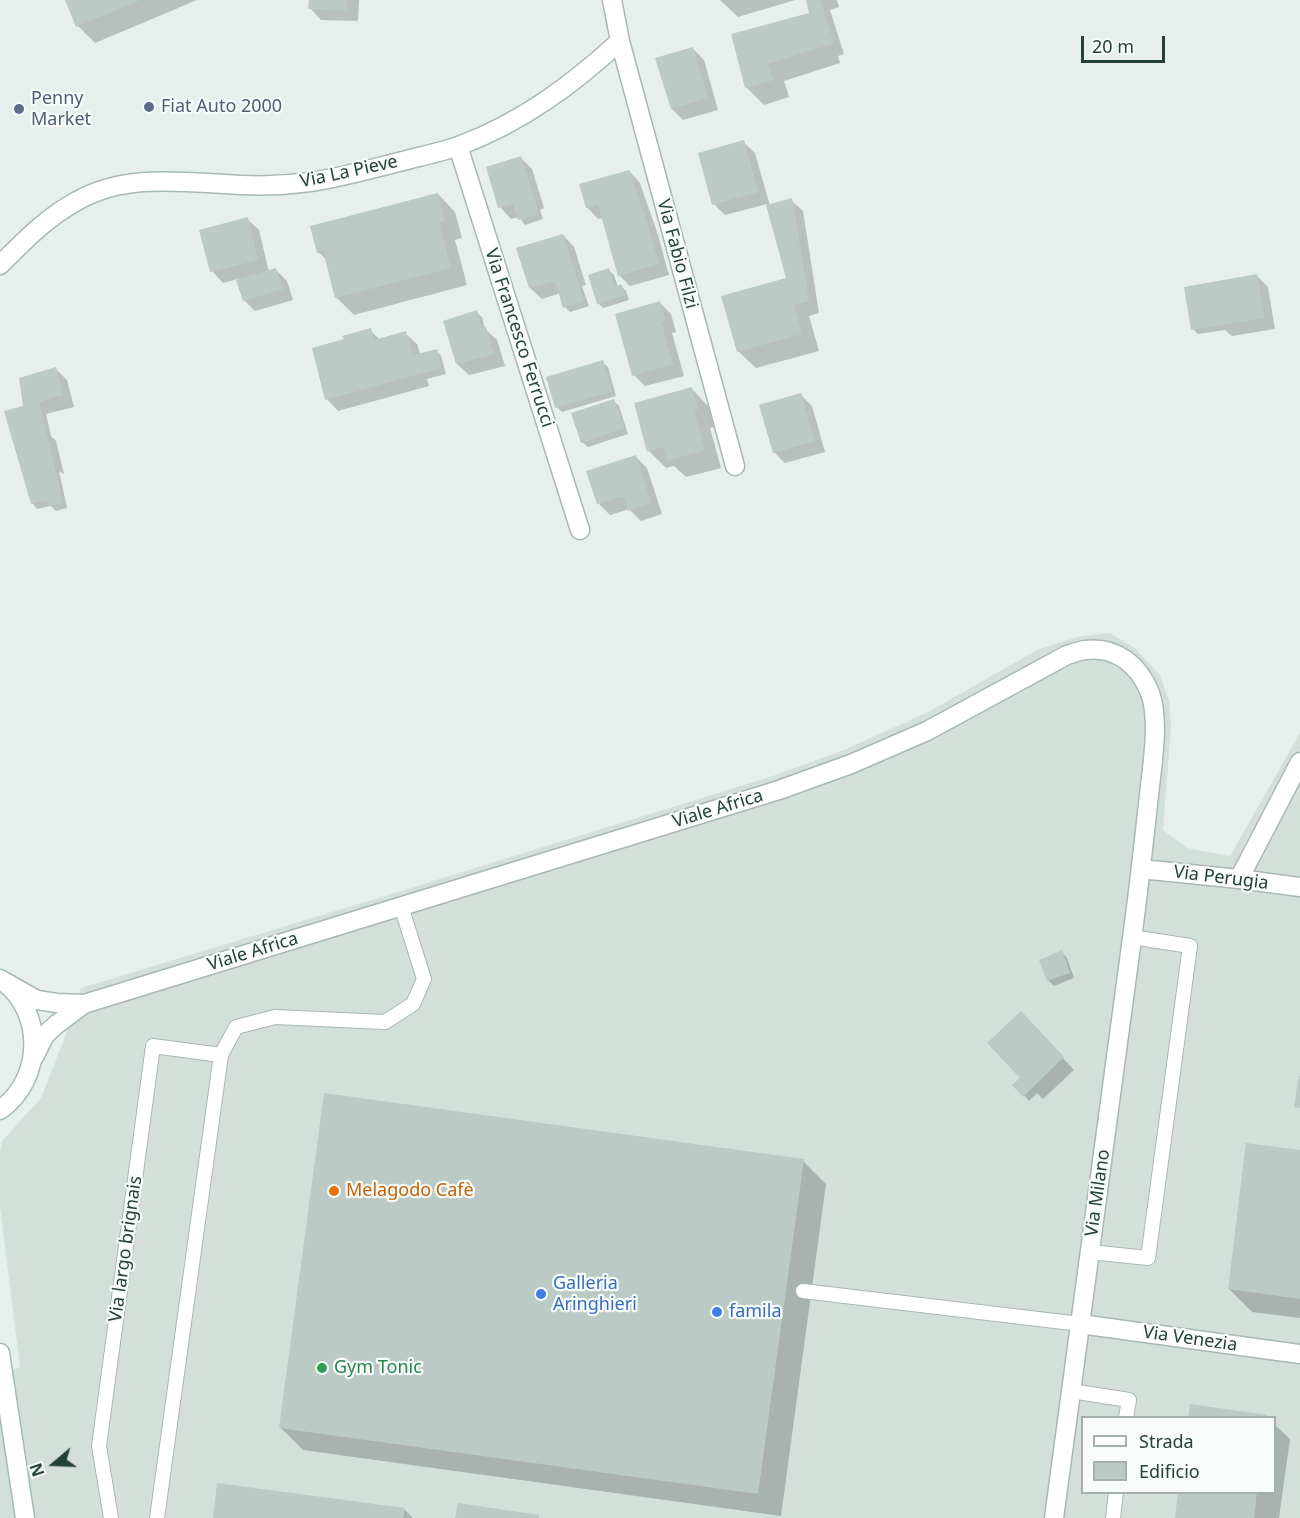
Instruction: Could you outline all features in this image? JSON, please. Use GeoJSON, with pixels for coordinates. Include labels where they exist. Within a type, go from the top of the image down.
{"type":"FeatureCollection","features":[{"type":"Feature","properties":{"kind":"street","name":"Via Fabio Filzi"},"geometry":{"type":"LineString","coordinates":[[612,0],[620,41],[735,466]]}},
{"type":"Feature","properties":{"kind":"street","name":"Via La Pieve"},"geometry":{"type":"LineString","coordinates":[[0,265],[32,233],[79,199],[131,182],[188,181],[243,185],[310,182],[337,178],[458,146],[494,131],[549,99],[589,69],[620,41]]}},
{"type":"Feature","properties":{"kind":"street","name":"Via Francesco Ferrucci"},"geometry":{"type":"LineString","coordinates":[[458,146],[580,530]]}},
{"type":"Feature","properties":{"kind":"street","name":"Viale Africa"},"geometry":{"type":"LineString","coordinates":[[2,981],[37,999],[57,1003],[84,1004],[767,794],[851,764],[927,731],[1067,655],[1086,650],[1103,650],[1126,659],[1135,667],[1143,680],[1154,708],[1153,758],[1141,869]]}},
{"type":"Feature","properties":{"kind":"street"},"geometry":{"type":"LineString","coordinates":[[1239,879],[1300,762]]}},
{"type":"Feature","properties":{"kind":"street","name":"Via Perugia"},"geometry":{"type":"LineString","coordinates":[[1141,869],[1300,887]]}},
{"type":"Feature","properties":{"kind":"street","name":"Via Milano"},"geometry":{"type":"LineString","coordinates":[[1054,1518],[1141,869]]}},
{"type":"Feature","properties":{"kind":"street"},"geometry":{"type":"LineString","coordinates":[[2,981],[19,997],[29,1016],[34,1035],[34,1057]]}},
{"type":"Feature","properties":{"kind":"street","name":"Viale Africa"},"geometry":{"type":"LineString","coordinates":[[1,1110],[18,1093],[28,1076],[45,1035],[84,1004]]}},
{"type":"Feature","properties":{"kind":"street","name":"Via Venezia"},"geometry":{"type":"LineString","coordinates":[[1080,1324],[1300,1354]]}},
{"type":"Feature","properties":{"kind":"street"},"geometry":{"type":"LineString","coordinates":[[0,1353],[25,1518]]}},
{"type":"Feature","properties":{"kind":"lane"},"geometry":{"type":"LineString","coordinates":[[157,1518],[220,1055],[236,1027],[275,1017],[385,1022],[413,1004],[424,979],[401,906]]}},
{"type":"Feature","properties":{"kind":"lane"},"geometry":{"type":"LineString","coordinates":[[1090,1252],[1148,1258],[1184,992],[1190,946],[1132,937]]}},
{"type":"Feature","properties":{"kind":"lane","name":"Via largo brignais"},"geometry":{"type":"LineString","coordinates":[[111,1518],[99,1446],[153,1046],[220,1055]]}},
{"type":"Feature","properties":{"kind":"lane"},"geometry":{"type":"LineString","coordinates":[[803,1291],[1080,1324]]}},
{"type":"Feature","properties":{"kind":"lane"},"geometry":{"type":"LineString","coordinates":[[1071,1391],[1129,1400],[1126,1416]]}},
{"type":"Feature","properties":{"kind":"lane"},"geometry":{"type":"LineString","coordinates":[[1113,1518],[1116,1494]]}},
{"type":"Feature","properties":{"kind":"shaded area"},"geometry":{"type":"Polygon","coordinates":[[[1110,633],[1135,648],[1160,675],[1169,700],[1171,726],[1163,830],[1187,848],[1230,856],[1300,733],[1300,1518],[0,1518],[0,1375],[20,1367],[0,1207],[0,1152],[2,1141],[41,1098],[81,988],[773,776],[844,750],[928,712],[1039,649],[1081,636],[1110,633]]]}},
{"type":"Feature","properties":{"kind":"building"},"geometry":{"type":"Polygon","coordinates":[[[65,0],[140,0],[76,27],[65,0]]]}},
{"type":"Feature","properties":{"kind":"building"},"geometry":{"type":"Polygon","coordinates":[[[309,0],[347,0],[347,11],[308,9],[309,0]]]}},
{"type":"Feature","properties":{"kind":"building"},"geometry":{"type":"Polygon","coordinates":[[[806,0],[820,0],[834,43],[768,64],[773,80],[745,88],[731,34],[809,13],[806,0]]]}},
{"type":"Feature","properties":{"kind":"building"},"geometry":{"type":"Polygon","coordinates":[[[693,47],[708,98],[671,109],[655,58],[693,47]]]}},
{"type":"Feature","properties":{"kind":"building"},"geometry":{"type":"Polygon","coordinates":[[[744,140],[758,192],[712,205],[698,153],[744,140]]]}},
{"type":"Feature","properties":{"kind":"building"},"geometry":{"type":"Polygon","coordinates":[[[521,156],[539,214],[518,220],[513,204],[498,208],[486,167],[521,156]]]}},
{"type":"Feature","properties":{"kind":"building"},"geometry":{"type":"Polygon","coordinates":[[[629,170],[659,264],[618,276],[598,205],[586,208],[579,184],[629,170]]]}},
{"type":"Feature","properties":{"kind":"building"},"geometry":{"type":"Polygon","coordinates":[[[438,193],[445,221],[439,223],[451,268],[335,298],[323,251],[317,253],[310,226],[438,193]]]}},
{"type":"Feature","properties":{"kind":"building"},"geometry":{"type":"Polygon","coordinates":[[[792,198],[809,301],[794,305],[802,334],[737,352],[721,296],[786,278],[766,205],[792,198]]]}},
{"type":"Feature","properties":{"kind":"building"},"geometry":{"type":"Polygon","coordinates":[[[248,217],[258,260],[210,272],[199,230],[248,217]]]}},
{"type":"Feature","properties":{"kind":"building"},"geometry":{"type":"Polygon","coordinates":[[[563,234],[584,301],[563,308],[555,281],[529,288],[516,248],[563,234]]]}},
{"type":"Feature","properties":{"kind":"building"},"geometry":{"type":"Polygon","coordinates":[[[276,268],[283,289],[243,301],[236,280],[276,268]]]}},
{"type":"Feature","properties":{"kind":"building"},"geometry":{"type":"Polygon","coordinates":[[[609,268],[615,287],[621,284],[625,295],[597,304],[588,275],[609,268]]]}},
{"type":"Feature","properties":{"kind":"building"},"geometry":{"type":"Polygon","coordinates":[[[1257,274],[1265,318],[1191,330],[1184,287],[1257,274]]]}},
{"type":"Feature","properties":{"kind":"building"},"geometry":{"type":"Polygon","coordinates":[[[660,301],[665,321],[661,322],[673,364],[632,376],[615,314],[660,301]]]}},
{"type":"Feature","properties":{"kind":"building"},"geometry":{"type":"Polygon","coordinates":[[[477,310],[482,328],[486,327],[494,354],[456,364],[443,321],[477,310]]]}},
{"type":"Feature","properties":{"kind":"building"},"geometry":{"type":"Polygon","coordinates":[[[371,328],[374,340],[406,331],[413,355],[437,349],[441,368],[325,400],[312,348],[371,328]]]}},
{"type":"Feature","properties":{"kind":"building"},"geometry":{"type":"Polygon","coordinates":[[[603,360],[612,391],[555,408],[546,377],[603,360]]]}},
{"type":"Feature","properties":{"kind":"building"},"geometry":{"type":"Polygon","coordinates":[[[56,367],[63,395],[39,402],[63,503],[49,506],[48,500],[31,504],[4,411],[23,406],[19,378],[56,367]]]}},
{"type":"Feature","properties":{"kind":"building"},"geometry":{"type":"Polygon","coordinates":[[[692,387],[698,409],[694,411],[705,450],[667,461],[663,447],[647,452],[634,403],[692,387]]]}},
{"type":"Feature","properties":{"kind":"building"},"geometry":{"type":"Polygon","coordinates":[[[801,393],[815,441],[773,453],[759,405],[801,393]]]}},
{"type":"Feature","properties":{"kind":"building"},"geometry":{"type":"Polygon","coordinates":[[[614,399],[624,428],[581,443],[571,413],[614,399]]]}},
{"type":"Feature","properties":{"kind":"building"},"geometry":{"type":"Polygon","coordinates":[[[636,455],[651,503],[628,511],[623,496],[597,504],[586,471],[636,455]]]}},
{"type":"Feature","properties":{"kind":"building"},"geometry":{"type":"Polygon","coordinates":[[[1062,950],[1070,973],[1047,981],[1039,960],[1062,950]]]}},
{"type":"Feature","properties":{"kind":"building"},"geometry":{"type":"Polygon","coordinates":[[[1021,1011],[1064,1057],[1023,1097],[1012,1085],[1020,1078],[987,1043],[1021,1011]]]}},
{"type":"Feature","properties":{"kind":"building"},"geometry":{"type":"Polygon","coordinates":[[[1300,1076],[1300,1108],[1294,1107],[1300,1076]]]}},
{"type":"Feature","properties":{"kind":"building","name":"Galleria Aringhieri"},"geometry":{"type":"Polygon","coordinates":[[[324,1093],[804,1159],[758,1494],[279,1428],[324,1093]]]}},
{"type":"Feature","properties":{"kind":"building"},"geometry":{"type":"Polygon","coordinates":[[[1246,1143],[1300,1150],[1300,1299],[1228,1289],[1246,1143]]]}},
{"type":"Feature","properties":{"kind":"building"},"geometry":{"type":"Polygon","coordinates":[[[1190,1404],[1267,1415],[1267,1416],[1188,1416],[1190,1404]]]}},
{"type":"Feature","properties":{"kind":"building"},"geometry":{"type":"Polygon","coordinates":[[[217,1483],[405,1508],[403,1518],[213,1518],[217,1483]]]}},
{"type":"Feature","properties":{"kind":"building"},"geometry":{"type":"Polygon","coordinates":[[[1178,1494],[1257,1494],[1254,1518],[1175,1518],[1178,1494]]]}},
{"type":"Feature","properties":{"kind":"building"},"geometry":{"type":"Polygon","coordinates":[[[458,1503],[539,1515],[539,1518],[455,1518],[458,1503]]]}},
{"type":"Feature","properties":{"kind":"place","name":"Fiat Auto 2000"},"geometry":{"type":"Point","coordinates":[149,107]}},
{"type":"Feature","properties":{"kind":"place","name":"Penny Market"},"geometry":{"type":"Point","coordinates":[19,109]}},
{"type":"Feature","properties":{"kind":"place","name":"Melagodo Cafè"},"geometry":{"type":"Point","coordinates":[334,1191]}},
{"type":"Feature","properties":{"kind":"place","name":"Galleria Aringhieri"},"geometry":{"type":"Point","coordinates":[541,1294]}},
{"type":"Feature","properties":{"kind":"place","name":"famila"},"geometry":{"type":"Point","coordinates":[717,1312]}},
{"type":"Feature","properties":{"kind":"place","name":"Gym Tonic"},"geometry":{"type":"Point","coordinates":[322,1368]}}]}
